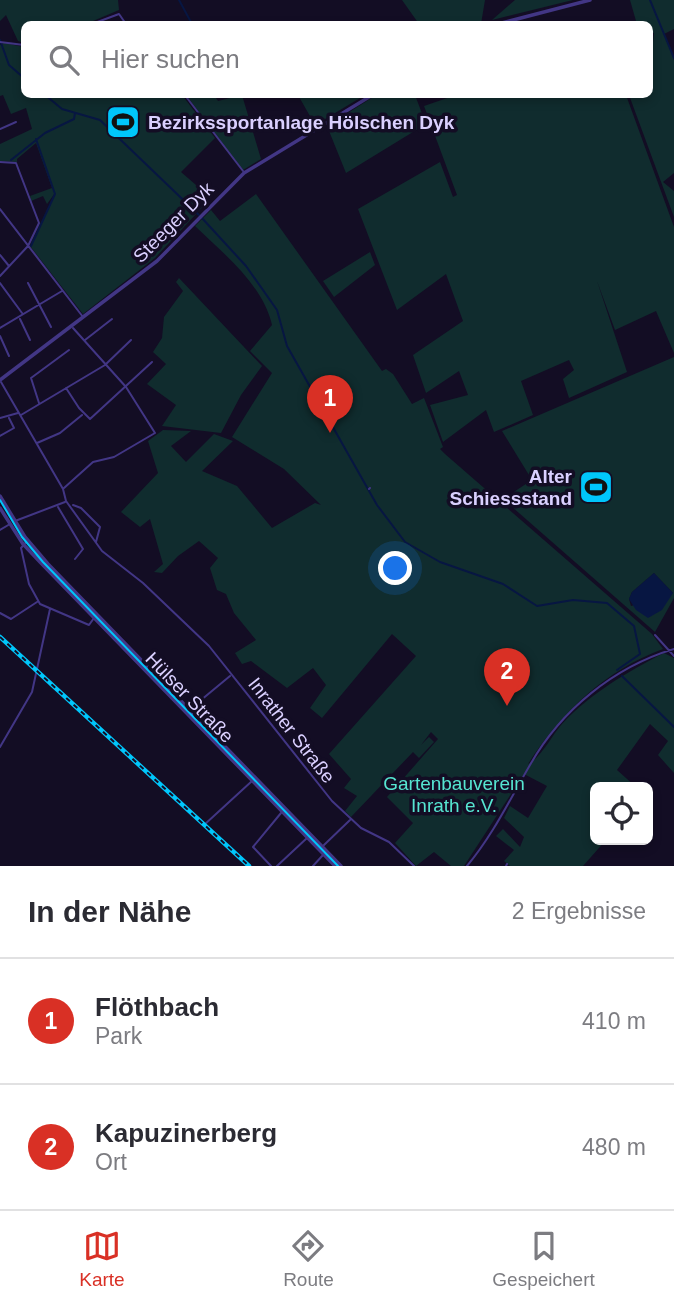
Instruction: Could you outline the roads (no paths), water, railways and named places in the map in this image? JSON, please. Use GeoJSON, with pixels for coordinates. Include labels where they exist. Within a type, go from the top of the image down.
{"type":"FeatureCollection","features":[{"type":"Feature","properties":{"kind":"street"},"geometry":{"type":"LineString","coordinates":[[510,21],[590,0]]}},
{"type":"Feature","properties":{"kind":"street"},"geometry":{"type":"LineString","coordinates":[[100,21],[119,14],[124,21]]}},
{"type":"Feature","properties":{"kind":"street"},"geometry":{"type":"LineString","coordinates":[[1,41],[21,44]]}},
{"type":"Feature","properties":{"kind":"street"},"geometry":{"type":"LineString","coordinates":[[187,98],[244,173]]}},
{"type":"Feature","properties":{"kind":"street","name":"Steeger Dyk"},"geometry":{"type":"LineString","coordinates":[[0,380],[157,261],[244,173],[367,98]]}},
{"type":"Feature","properties":{"kind":"street"},"geometry":{"type":"LineString","coordinates":[[0,129],[16,122]]}},
{"type":"Feature","properties":{"kind":"street"},"geometry":{"type":"LineString","coordinates":[[0,162],[16,163],[39,223],[29,246],[0,276]]}},
{"type":"Feature","properties":{"kind":"street"},"geometry":{"type":"LineString","coordinates":[[0,209],[84,318]]}},
{"type":"Feature","properties":{"kind":"street"},"geometry":{"type":"LineString","coordinates":[[0,255],[9,267]]}},
{"type":"Feature","properties":{"kind":"street"},"geometry":{"type":"LineString","coordinates":[[0,283],[23,314]]}},
{"type":"Feature","properties":{"kind":"street"},"geometry":{"type":"LineString","coordinates":[[28,283],[51,327]]}},
{"type":"Feature","properties":{"kind":"street"},"geometry":{"type":"LineString","coordinates":[[0,328],[63,290]]}},
{"type":"Feature","properties":{"kind":"street"},"geometry":{"type":"LineString","coordinates":[[19,317],[30,340]]}},
{"type":"Feature","properties":{"kind":"street"},"geometry":{"type":"LineString","coordinates":[[84,341],[113,319]]}},
{"type":"Feature","properties":{"kind":"street"},"geometry":{"type":"LineString","coordinates":[[63,489],[93,462],[114,457],[155,433],[126,387],[72,327]]}},
{"type":"Feature","properties":{"kind":"street"},"geometry":{"type":"LineString","coordinates":[[0,336],[9,356]]}},
{"type":"Feature","properties":{"kind":"street"},"geometry":{"type":"LineString","coordinates":[[9,418],[106,365],[131,340]]}},
{"type":"Feature","properties":{"kind":"street"},"geometry":{"type":"LineString","coordinates":[[39,404],[31,378],[68,350]]}},
{"type":"Feature","properties":{"kind":"street"},"geometry":{"type":"LineString","coordinates":[[66,388],[83,414],[90,419],[152,362]]}},
{"type":"Feature","properties":{"kind":"street"},"geometry":{"type":"LineString","coordinates":[[0,380],[63,489],[66,501],[81,508],[100,527],[99,539],[95,543]]}},
{"type":"Feature","properties":{"kind":"street"},"geometry":{"type":"LineString","coordinates":[[37,443],[60,433],[83,414]]}},
{"type":"Feature","properties":{"kind":"street"},"geometry":{"type":"LineString","coordinates":[[0,418],[6,415],[14,428],[0,436]]}},
{"type":"Feature","properties":{"kind":"street","name":"Hülser Straße"},"geometry":{"type":"LineString","coordinates":[[0,496],[28,541],[187,711]]}},
{"type":"Feature","properties":{"kind":"street"},"geometry":{"type":"LineString","coordinates":[[0,530],[15,521],[66,501]]}},
{"type":"Feature","properties":{"kind":"street","name":"Inrather Straße"},"geometry":{"type":"LineString","coordinates":[[72,504],[95,543],[209,646],[310,777],[350,819],[370,835],[389,842],[414,866]]}},
{"type":"Feature","properties":{"kind":"street"},"geometry":{"type":"LineString","coordinates":[[58,506],[83,549],[75,559]]}},
{"type":"Feature","properties":{"kind":"street","name":"Hülser Straße"},"geometry":{"type":"LineString","coordinates":[[0,508],[23,544],[309,836],[335,866]]}},
{"type":"Feature","properties":{"kind":"street"},"geometry":{"type":"LineString","coordinates":[[28,541],[23,544],[23,564],[38,601],[50,609],[89,625],[94,618]]}},
{"type":"Feature","properties":{"kind":"street"},"geometry":{"type":"LineString","coordinates":[[0,613],[11,619],[38,601]]}},
{"type":"Feature","properties":{"kind":"street"},"geometry":{"type":"LineString","coordinates":[[0,747],[32,692],[50,609]]}},
{"type":"Feature","properties":{"kind":"street"},"geometry":{"type":"LineString","coordinates":[[655,635],[674,656]]}},
{"type":"Feature","properties":{"kind":"street"},"geometry":{"type":"LineString","coordinates":[[467,866],[501,818],[540,749],[565,718],[617,675],[674,649]]}},
{"type":"Feature","properties":{"kind":"street"},"geometry":{"type":"LineString","coordinates":[[187,711],[231,675]]}},
{"type":"Feature","properties":{"kind":"street"},"geometry":{"type":"LineString","coordinates":[[204,825],[254,780]]}},
{"type":"Feature","properties":{"kind":"street","name":"Hülser Straße"},"geometry":{"type":"LineString","coordinates":[[254,780],[282,813],[341,866]]}},
{"type":"Feature","properties":{"kind":"street"},"geometry":{"type":"LineString","coordinates":[[271,866],[254,846],[282,813]]}},
{"type":"Feature","properties":{"kind":"street"},"geometry":{"type":"LineString","coordinates":[[322,847],[350,819]]}},
{"type":"Feature","properties":{"kind":"street"},"geometry":{"type":"LineString","coordinates":[[277,866],[309,836]]}},
{"type":"Feature","properties":{"kind":"street"},"geometry":{"type":"LineString","coordinates":[[313,866],[324,855]]}},
{"type":"Feature","properties":{"kind":"street"},"geometry":{"type":"LineString","coordinates":[[471,862],[475,866]]}},
{"type":"Feature","properties":{"kind":"water"},"geometry":{"type":"Polygon","coordinates":[[[654,573],[673,593],[662,610],[648,618],[636,610],[629,599],[632,592],[654,573]]]}},
{"type":"Feature","properties":{"kind":"waterway"},"geometry":{"type":"LineString","coordinates":[[179,0],[190,21]]}},
{"type":"Feature","properties":{"kind":"waterway"},"geometry":{"type":"LineString","coordinates":[[650,0],[674,58]]}},
{"type":"Feature","properties":{"kind":"waterway"},"geometry":{"type":"LineString","coordinates":[[0,40],[9,65],[21,75]]}},
{"type":"Feature","properties":{"kind":"waterway"},"geometry":{"type":"LineString","coordinates":[[49,98],[62,109],[100,120],[201,217],[246,266],[277,310],[287,346],[377,505],[405,542],[440,562],[503,584],[537,606],[573,600],[607,603],[634,626],[640,654],[617,670]]}},
{"type":"Feature","properties":{"kind":"waterway"},"geometry":{"type":"LineString","coordinates":[[11,160],[45,133],[74,119],[75,113]]}},
{"type":"Feature","properties":{"kind":"waterway"},"geometry":{"type":"LineString","coordinates":[[31,246],[55,194],[36,139]]}},
{"type":"Feature","properties":{"kind":"waterway"},"geometry":{"type":"LineString","coordinates":[[622,676],[674,727]]}},
{"type":"Feature","properties":{"kind":"tram line"},"geometry":{"type":"LineString","coordinates":[[0,500],[22,537],[43,562],[338,866]]}},
{"type":"Feature","properties":{"kind":"railway"},"geometry":{"type":"LineString","coordinates":[[0,637],[249,866]]}},
{"type":"Feature","properties":{"kind":"place","name":"Bezirkssportanlage Hölschen Dyk"},"geometry":{"type":"Point","coordinates":[123,122]}},
{"type":"Feature","properties":{"kind":"place","name":"Flöthbach"},"geometry":{"type":"Point","coordinates":[330,433]}},
{"type":"Feature","properties":{"kind":"place","name":"Alter Schiessstand"},"geometry":{"type":"Point","coordinates":[596,487]}},
{"type":"Feature","properties":{"kind":"place","name":"Kapuzinerberg"},"geometry":{"type":"Point","coordinates":[507,706]}},
{"type":"Feature","properties":{"kind":"park label","name":"Gartenbauverein Inrath e.V."},"geometry":{"type":"Point","coordinates":[454,794]}}]}
